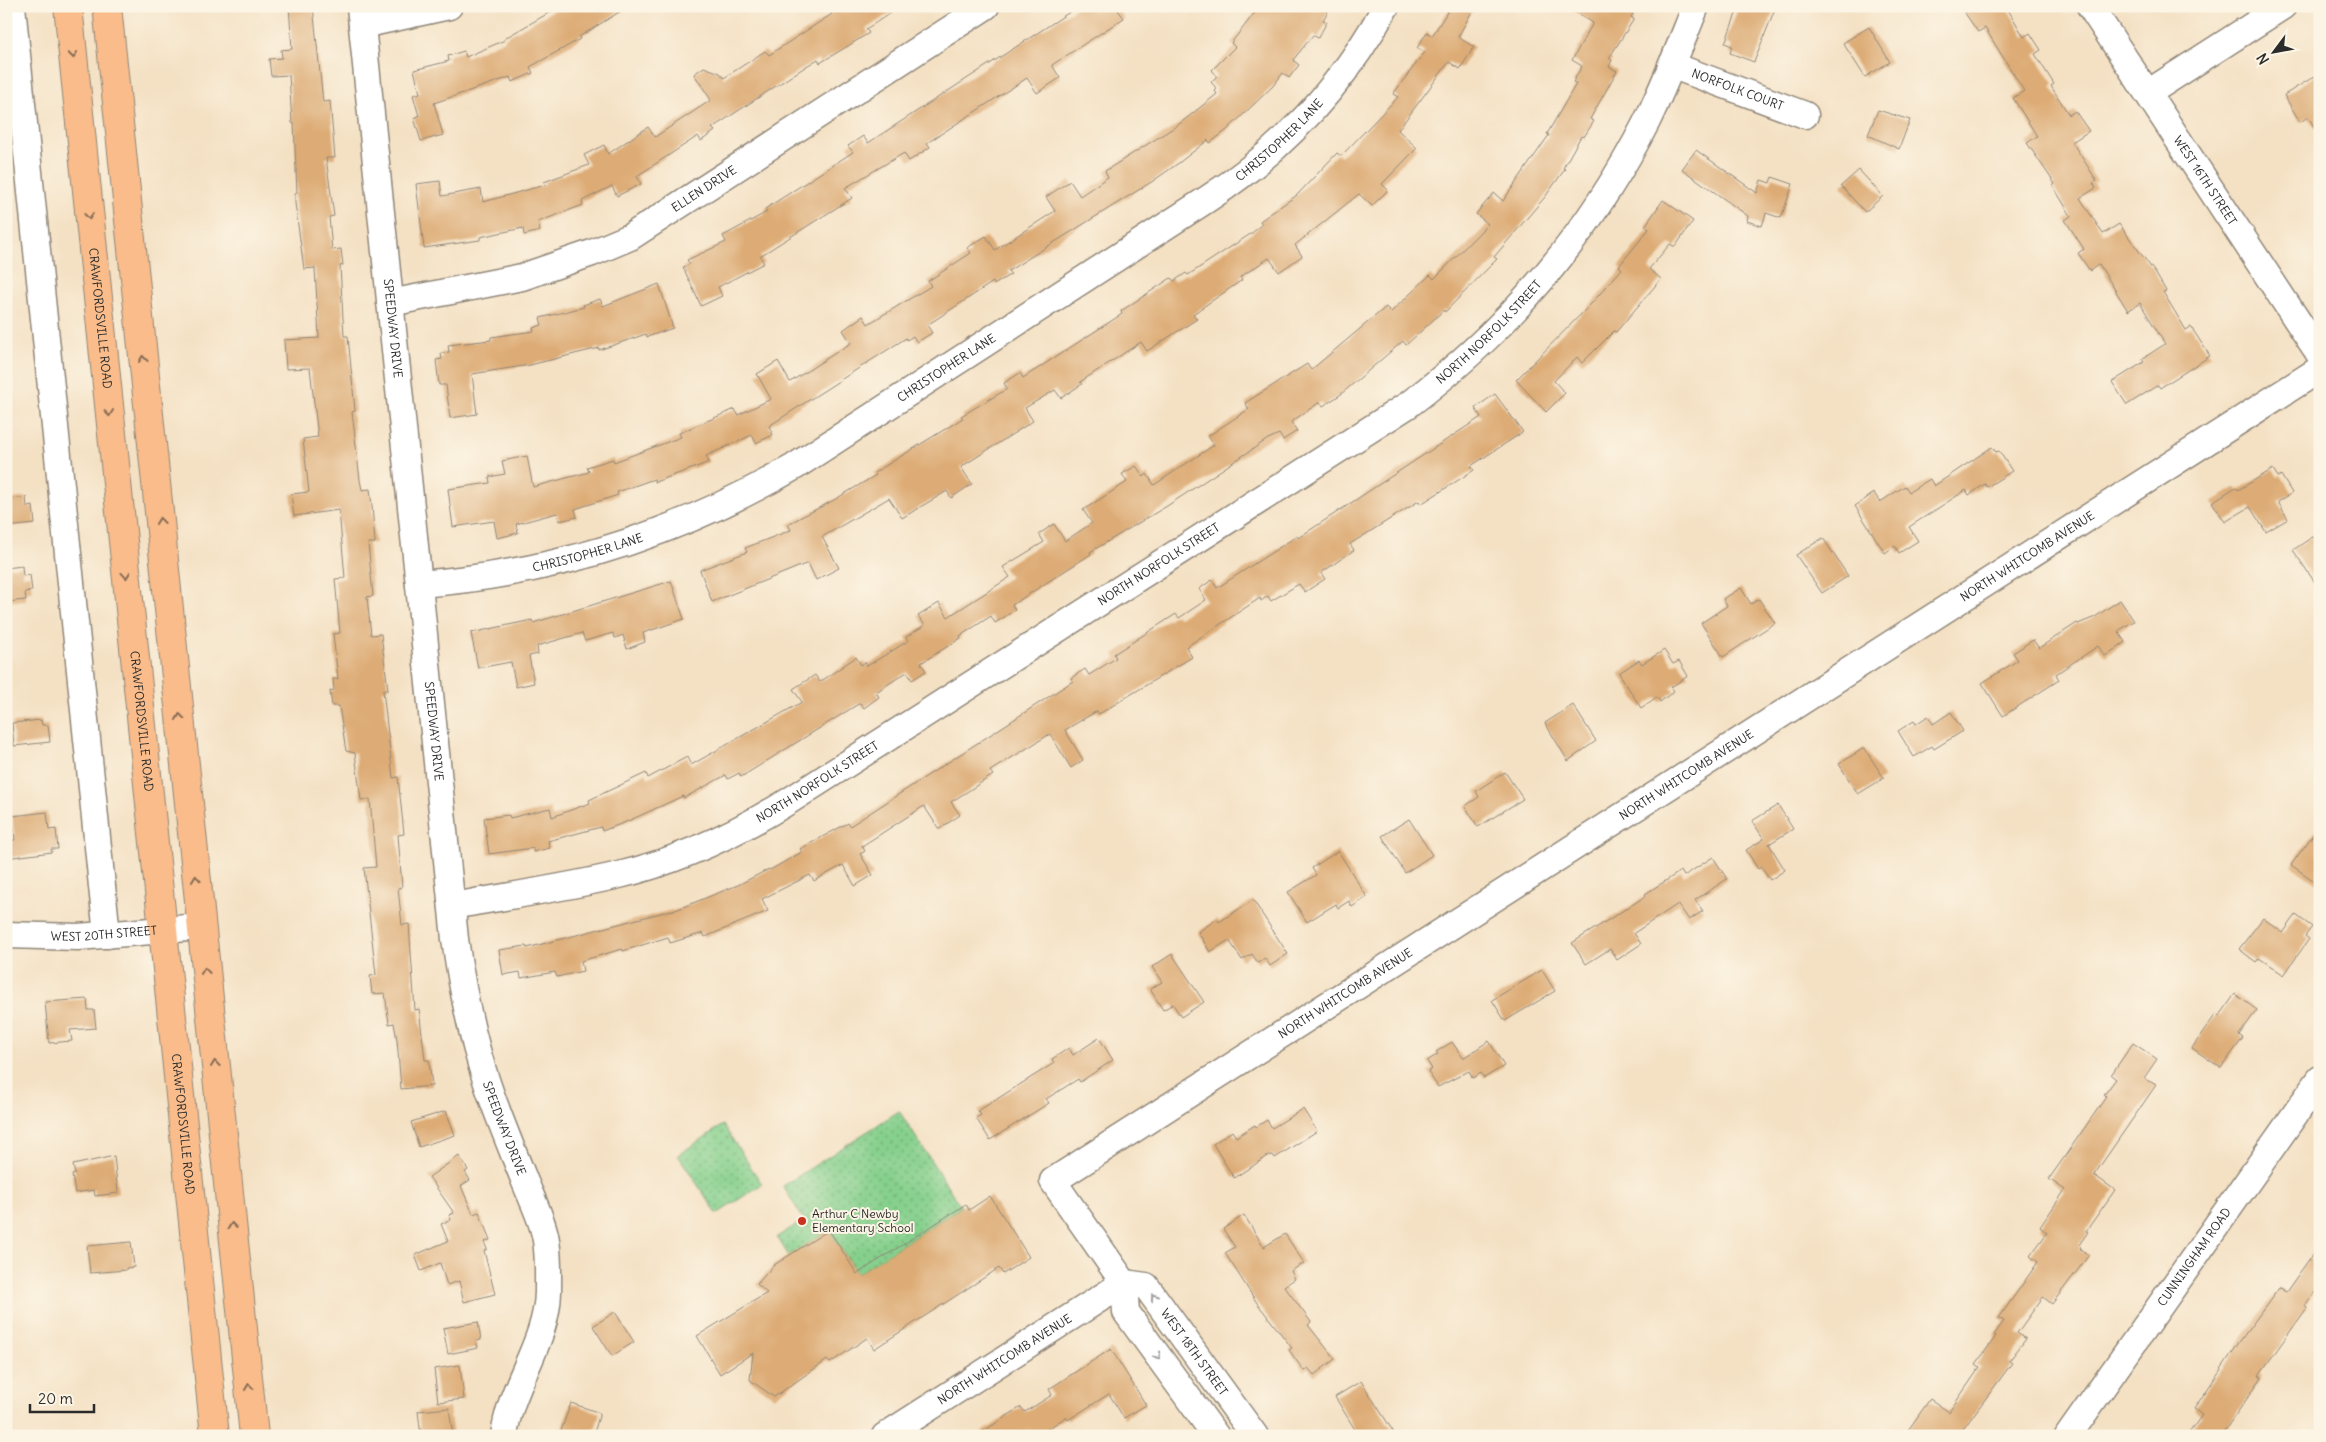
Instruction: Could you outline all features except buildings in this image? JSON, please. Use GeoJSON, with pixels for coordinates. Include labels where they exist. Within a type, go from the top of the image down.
{"type":"FeatureCollection","features":[{"type":"Feature","properties":{"kind":"main road","name":"CRAWFORDSVILLE ROAD"},"geometry":{"type":"LineString","coordinates":[[68,6],[215,1436]]}},
{"type":"Feature","properties":{"kind":"main road"},"geometry":{"type":"LineString","coordinates":[[107,6],[200,928],[254,1436]]}},
{"type":"Feature","properties":{"kind":"street"},"geometry":{"type":"LineString","coordinates":[[12,6],[107,935]]}},
{"type":"Feature","properties":{"kind":"street"},"geometry":{"type":"LineString","coordinates":[[361,16],[449,6]]}},
{"type":"Feature","properties":{"kind":"street","name":"ELLEN DRIVE"},"geometry":{"type":"LineString","coordinates":[[390,303],[522,277],[592,254],[630,237],[986,6]]}},
{"type":"Feature","properties":{"kind":"street","name":"CHRISTOPHER LANE"},"geometry":{"type":"LineString","coordinates":[[419,584],[508,574],[575,559],[623,545],[660,532],[723,505],[794,467],[1209,198],[1250,169],[1290,135],[1323,99],[1359,52],[1386,6]]}},
{"type":"Feature","properties":{"kind":"street","name":"NORTH NORFOLK STREET"},"geometry":{"type":"LineString","coordinates":[[452,906],[620,875],[703,846],[746,826],[798,796],[1384,422],[1439,381],[1491,335],[1557,262],[1587,223],[1628,156],[1650,113],[1696,6]]}},
{"type":"Feature","properties":{"kind":"street","name":"WEST 16TH STREET"},"geometry":{"type":"LineString","coordinates":[[2090,6],[2320,355]]}},
{"type":"Feature","properties":{"kind":"street"},"geometry":{"type":"LineString","coordinates":[[2148,93],[2283,6]]}},
{"type":"Feature","properties":{"kind":"street","name":"SPEEDWAY DRIVE"},"geometry":{"type":"LineString","coordinates":[[361,16],[452,906],[462,987],[472,1035],[496,1110],[536,1208],[545,1235],[547,1254],[548,1295],[545,1314],[534,1351],[508,1410],[504,1436]]}},
{"type":"Feature","properties":{"kind":"street","name":"NORFOLK COURT"},"geometry":{"type":"LineString","coordinates":[[1671,65],[1805,115]]}},
{"type":"Feature","properties":{"kind":"street","name":"NORTH WHITCOMB AVENUE"},"geometry":{"type":"LineString","coordinates":[[885,1436],[1124,1283],[1052,1181],[2320,369]]}},
{"type":"Feature","properties":{"kind":"street","name":"WEST 20TH STREET"},"geometry":{"type":"LineString","coordinates":[[6,935],[78,937],[200,928]]}},
{"type":"Feature","properties":{"kind":"street","name":"CUNNINGHAM ROAD"},"geometry":{"type":"LineString","coordinates":[[2068,1436],[2320,1079]]}},
{"type":"Feature","properties":{"kind":"street"},"geometry":{"type":"LineString","coordinates":[[1124,1283],[1126,1312],[1216,1436]]}},
{"type":"Feature","properties":{"kind":"street","name":"WEST 18TH STREET"},"geometry":{"type":"LineString","coordinates":[[1124,1283],[1146,1286],[1255,1436]]}},
{"type":"Feature","properties":{"kind":"green space"},"geometry":{"type":"Polygon","coordinates":[[[899,1111],[961,1207],[857,1274],[829,1230],[789,1256],[777,1237],[804,1220],[783,1186],[899,1111]]]}},
{"type":"Feature","properties":{"kind":"green space"},"geometry":{"type":"Polygon","coordinates":[[[723,1125],[762,1184],[717,1214],[678,1155],[723,1125]]]}},
{"type":"Feature","properties":{"kind":"place","name":"Arthur C Newby Elementary School"},"geometry":{"type":"Point","coordinates":[802,1221]}}]}
